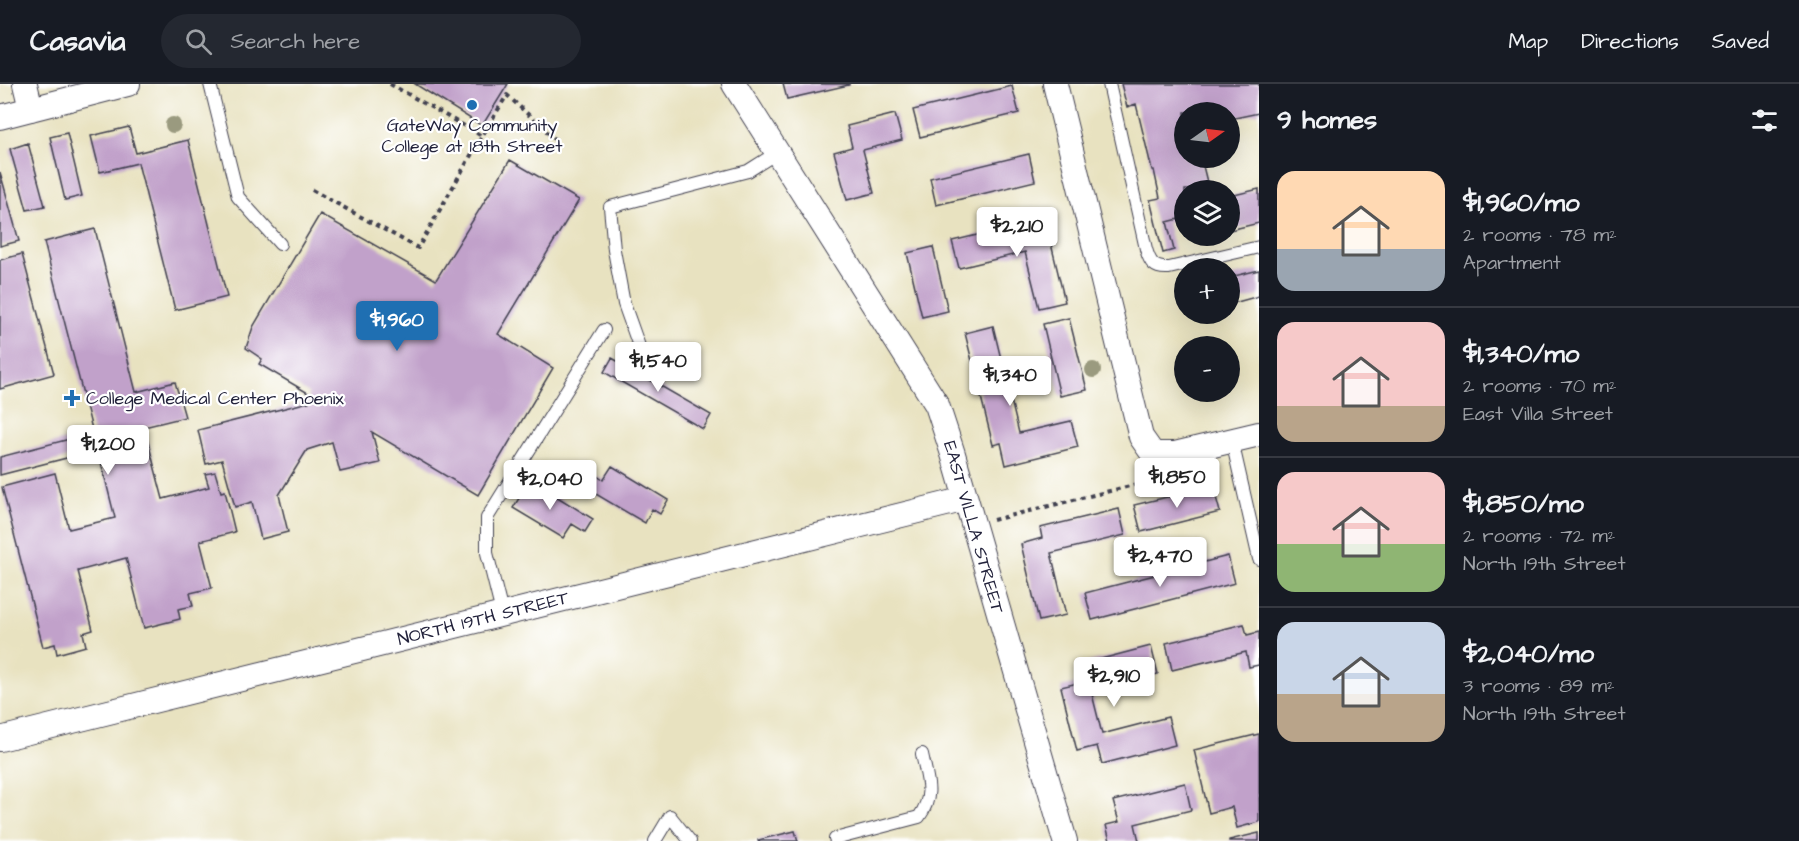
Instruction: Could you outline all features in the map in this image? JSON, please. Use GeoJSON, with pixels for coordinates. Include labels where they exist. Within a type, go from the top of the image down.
{"type":"FeatureCollection","features":[{"type":"Feature","properties":{"kind":"street"},"geometry":{"type":"LineString","coordinates":[[25,84],[31,109]]}},
{"type":"Feature","properties":{"kind":"street"},"geometry":{"type":"LineString","coordinates":[[0,117],[128,84]]}},
{"type":"Feature","properties":{"kind":"street","name":"EAST VILLA STREET"},"geometry":{"type":"LineString","coordinates":[[734,84],[937,405],[1065,841]]}},
{"type":"Feature","properties":{"kind":"street"},"geometry":{"type":"LineString","coordinates":[[1055,84],[1141,437],[1153,454],[1175,454],[1259,435]]}},
{"type":"Feature","properties":{"kind":"street","name":"NORTH 19TH STREET"},"geometry":{"type":"LineString","coordinates":[[0,739],[966,499]]}},
{"type":"Feature","properties":{"kind":"lane"},"geometry":{"type":"LineString","coordinates":[[210,84],[238,197],[280,244]]}},
{"type":"Feature","properties":{"kind":"lane"},"geometry":{"type":"LineString","coordinates":[[1109,84],[1146,249],[1153,266],[1158,269],[1169,268],[1259,247]]}},
{"type":"Feature","properties":{"kind":"lane"},"geometry":{"type":"LineString","coordinates":[[640,349],[624,304],[614,250],[610,207],[748,171],[778,152]]}},
{"type":"Feature","properties":{"kind":"lane"},"geometry":{"type":"LineString","coordinates":[[502,614],[488,553],[487,518],[604,330]]}},
{"type":"Feature","properties":{"kind":"lane"},"geometry":{"type":"LineString","coordinates":[[1232,441],[1259,560]]}},
{"type":"Feature","properties":{"kind":"lane"},"geometry":{"type":"LineString","coordinates":[[835,838],[920,817],[925,810],[930,793],[922,754]]}},
{"type":"Feature","properties":{"kind":"lane"},"geometry":{"type":"LineString","coordinates":[[655,841],[670,816],[690,841]]}},
{"type":"Feature","properties":{"kind":"path"},"geometry":{"type":"LineString","coordinates":[[390,84],[482,136]]}},
{"type":"Feature","properties":{"kind":"path"},"geometry":{"type":"LineString","coordinates":[[312,190],[418,248],[507,95],[560,143]]}},
{"type":"Feature","properties":{"kind":"path"},"geometry":{"type":"LineString","coordinates":[[993,520],[1163,478],[1169,474]]}},
{"type":"Feature","properties":{"kind":"building","name":"GateWay Community College at 18th Street"},"geometry":{"type":"Polygon","coordinates":[[[415,84],[508,84],[482,126],[415,84]]]}},
{"type":"Feature","properties":{"kind":"building"},"geometry":{"type":"Polygon","coordinates":[[[783,84],[849,84],[849,85],[787,99],[783,84]]]}},
{"type":"Feature","properties":{"kind":"building"},"geometry":{"type":"Polygon","coordinates":[[[1121,84],[1259,84],[1259,113],[1240,117],[1240,102],[1174,102],[1174,168],[1204,168],[1206,180],[1174,180],[1174,220],[1167,222],[1174,250],[1163,253],[1150,200],[1160,198],[1154,170],[1152,170],[1136,104],[1127,107],[1121,84]]]}},
{"type":"Feature","properties":{"kind":"building"},"geometry":{"type":"Polygon","coordinates":[[[1012,86],[1019,113],[920,137],[913,110],[1012,86]]]}},
{"type":"Feature","properties":{"kind":"building"},"geometry":{"type":"Polygon","coordinates":[[[895,114],[902,140],[863,150],[874,193],[847,200],[834,152],[852,147],[847,126],[895,114]]]}},
{"type":"Feature","properties":{"kind":"building"},"geometry":{"type":"Polygon","coordinates":[[[129,127],[136,153],[188,140],[227,297],[175,310],[138,163],[100,172],[91,136],[129,127]]]}},
{"type":"Feature","properties":{"kind":"building"},"geometry":{"type":"Polygon","coordinates":[[[67,133],[82,196],[65,200],[50,137],[67,133]]]}},
{"type":"Feature","properties":{"kind":"building"},"geometry":{"type":"Polygon","coordinates":[[[28,143],[45,206],[27,210],[10,149],[28,143]]]}},
{"type":"Feature","properties":{"kind":"building"},"geometry":{"type":"Polygon","coordinates":[[[1029,154],[1035,181],[936,205],[930,178],[1029,154]]]}},
{"type":"Feature","properties":{"kind":"building"},"geometry":{"type":"Polygon","coordinates":[[[510,160],[579,200],[498,334],[553,368],[478,495],[372,432],[380,463],[340,472],[332,442],[307,450],[279,495],[288,532],[261,539],[252,502],[235,507],[222,460],[206,464],[198,430],[309,402],[308,393],[259,364],[262,359],[246,348],[253,327],[320,214],[436,280],[510,160]]]}},
{"type":"Feature","properties":{"kind":"building"},"geometry":{"type":"Polygon","coordinates":[[[0,172],[19,241],[0,246],[0,172]]]}},
{"type":"Feature","properties":{"kind":"building"},"geometry":{"type":"Polygon","coordinates":[[[1259,189],[1259,223],[1240,228],[1240,194],[1259,189]]]}},
{"type":"Feature","properties":{"kind":"building"},"geometry":{"type":"Polygon","coordinates":[[[1023,224],[1026,236],[1048,231],[1065,302],[1039,308],[1025,252],[959,268],[952,241],[1023,224]]]}},
{"type":"Feature","properties":{"kind":"building"},"geometry":{"type":"Polygon","coordinates":[[[95,229],[136,392],[175,382],[185,417],[144,427],[163,499],[209,487],[205,474],[215,472],[221,492],[225,491],[235,532],[200,541],[212,588],[190,593],[193,606],[178,609],[180,619],[144,628],[126,558],[78,571],[93,630],[83,633],[86,646],[57,654],[55,644],[43,647],[2,487],[55,473],[69,529],[115,518],[98,450],[0,475],[0,457],[93,433],[44,242],[95,229]]]}},
{"type":"Feature","properties":{"kind":"building"},"geometry":{"type":"Polygon","coordinates":[[[933,247],[948,311],[922,317],[907,253],[933,247]]]}},
{"type":"Feature","properties":{"kind":"building"},"geometry":{"type":"Polygon","coordinates":[[[22,254],[54,374],[0,389],[0,260],[22,254]]]}},
{"type":"Feature","properties":{"kind":"building"},"geometry":{"type":"Polygon","coordinates":[[[1259,270],[1259,296],[1240,301],[1240,275],[1259,270]]]}},
{"type":"Feature","properties":{"kind":"building"},"geometry":{"type":"Polygon","coordinates":[[[1069,318],[1087,390],[1060,396],[1043,324],[1069,318]]]}},
{"type":"Feature","properties":{"kind":"building"},"geometry":{"type":"Polygon","coordinates":[[[993,326],[1019,433],[1071,421],[1078,447],[1006,465],[1001,443],[993,445],[965,333],[993,326]]]}},
{"type":"Feature","properties":{"kind":"building"},"geometry":{"type":"Polygon","coordinates":[[[612,358],[711,415],[703,429],[604,372],[612,358]]]}},
{"type":"Feature","properties":{"kind":"building"},"geometry":{"type":"Polygon","coordinates":[[[612,466],[668,500],[660,514],[652,509],[645,523],[589,490],[597,476],[603,480],[612,466]]]}},
{"type":"Feature","properties":{"kind":"building"},"geometry":{"type":"Polygon","coordinates":[[[530,480],[593,519],[585,532],[572,524],[563,538],[513,508],[530,480]]]}},
{"type":"Feature","properties":{"kind":"building"},"geometry":{"type":"Polygon","coordinates":[[[1213,486],[1220,512],[1141,532],[1134,505],[1213,486]]]}},
{"type":"Feature","properties":{"kind":"building"},"geometry":{"type":"Polygon","coordinates":[[[1119,509],[1125,535],[1051,553],[1066,615],[1039,621],[1021,544],[1042,538],[1040,528],[1119,509]]]}},
{"type":"Feature","properties":{"kind":"building"},"geometry":{"type":"Polygon","coordinates":[[[1228,556],[1235,583],[1092,620],[1085,593],[1228,556]]]}},
{"type":"Feature","properties":{"kind":"building"},"geometry":{"type":"Polygon","coordinates":[[[1244,624],[1247,635],[1259,632],[1259,665],[1249,667],[1246,652],[1172,670],[1166,643],[1244,624]]]}},
{"type":"Feature","properties":{"kind":"building"},"geometry":{"type":"Polygon","coordinates":[[[1151,646],[1158,674],[1091,690],[1102,734],[1168,717],[1175,745],[1102,764],[1097,746],[1077,751],[1061,687],[1082,682],[1078,665],[1151,646]]]}},
{"type":"Feature","properties":{"kind":"building"},"geometry":{"type":"Polygon","coordinates":[[[1259,734],[1259,822],[1237,828],[1232,807],[1209,813],[1194,750],[1259,734]]]}},
{"type":"Feature","properties":{"kind":"building"},"geometry":{"type":"Polygon","coordinates":[[[1185,783],[1191,810],[1135,824],[1139,841],[1110,841],[1106,825],[1119,822],[1113,801],[1185,783]]]}},
{"type":"Feature","properties":{"kind":"building"},"geometry":{"type":"Polygon","coordinates":[[[795,831],[798,841],[758,841],[758,840],[795,831]]]}},
{"type":"Feature","properties":{"kind":"building"},"geometry":{"type":"Polygon","coordinates":[[[1259,833],[1259,841],[1229,841],[1229,840],[1259,833]]]}},
{"type":"Feature","properties":{"kind":"place","name":"GateWay Community College at 18th Street"},"geometry":{"type":"Point","coordinates":[472,105]}},
{"type":"Feature","properties":{"kind":"place","name":"College Medical Center Phoenix"},"geometry":{"type":"Point","coordinates":[72,398]}}]}
